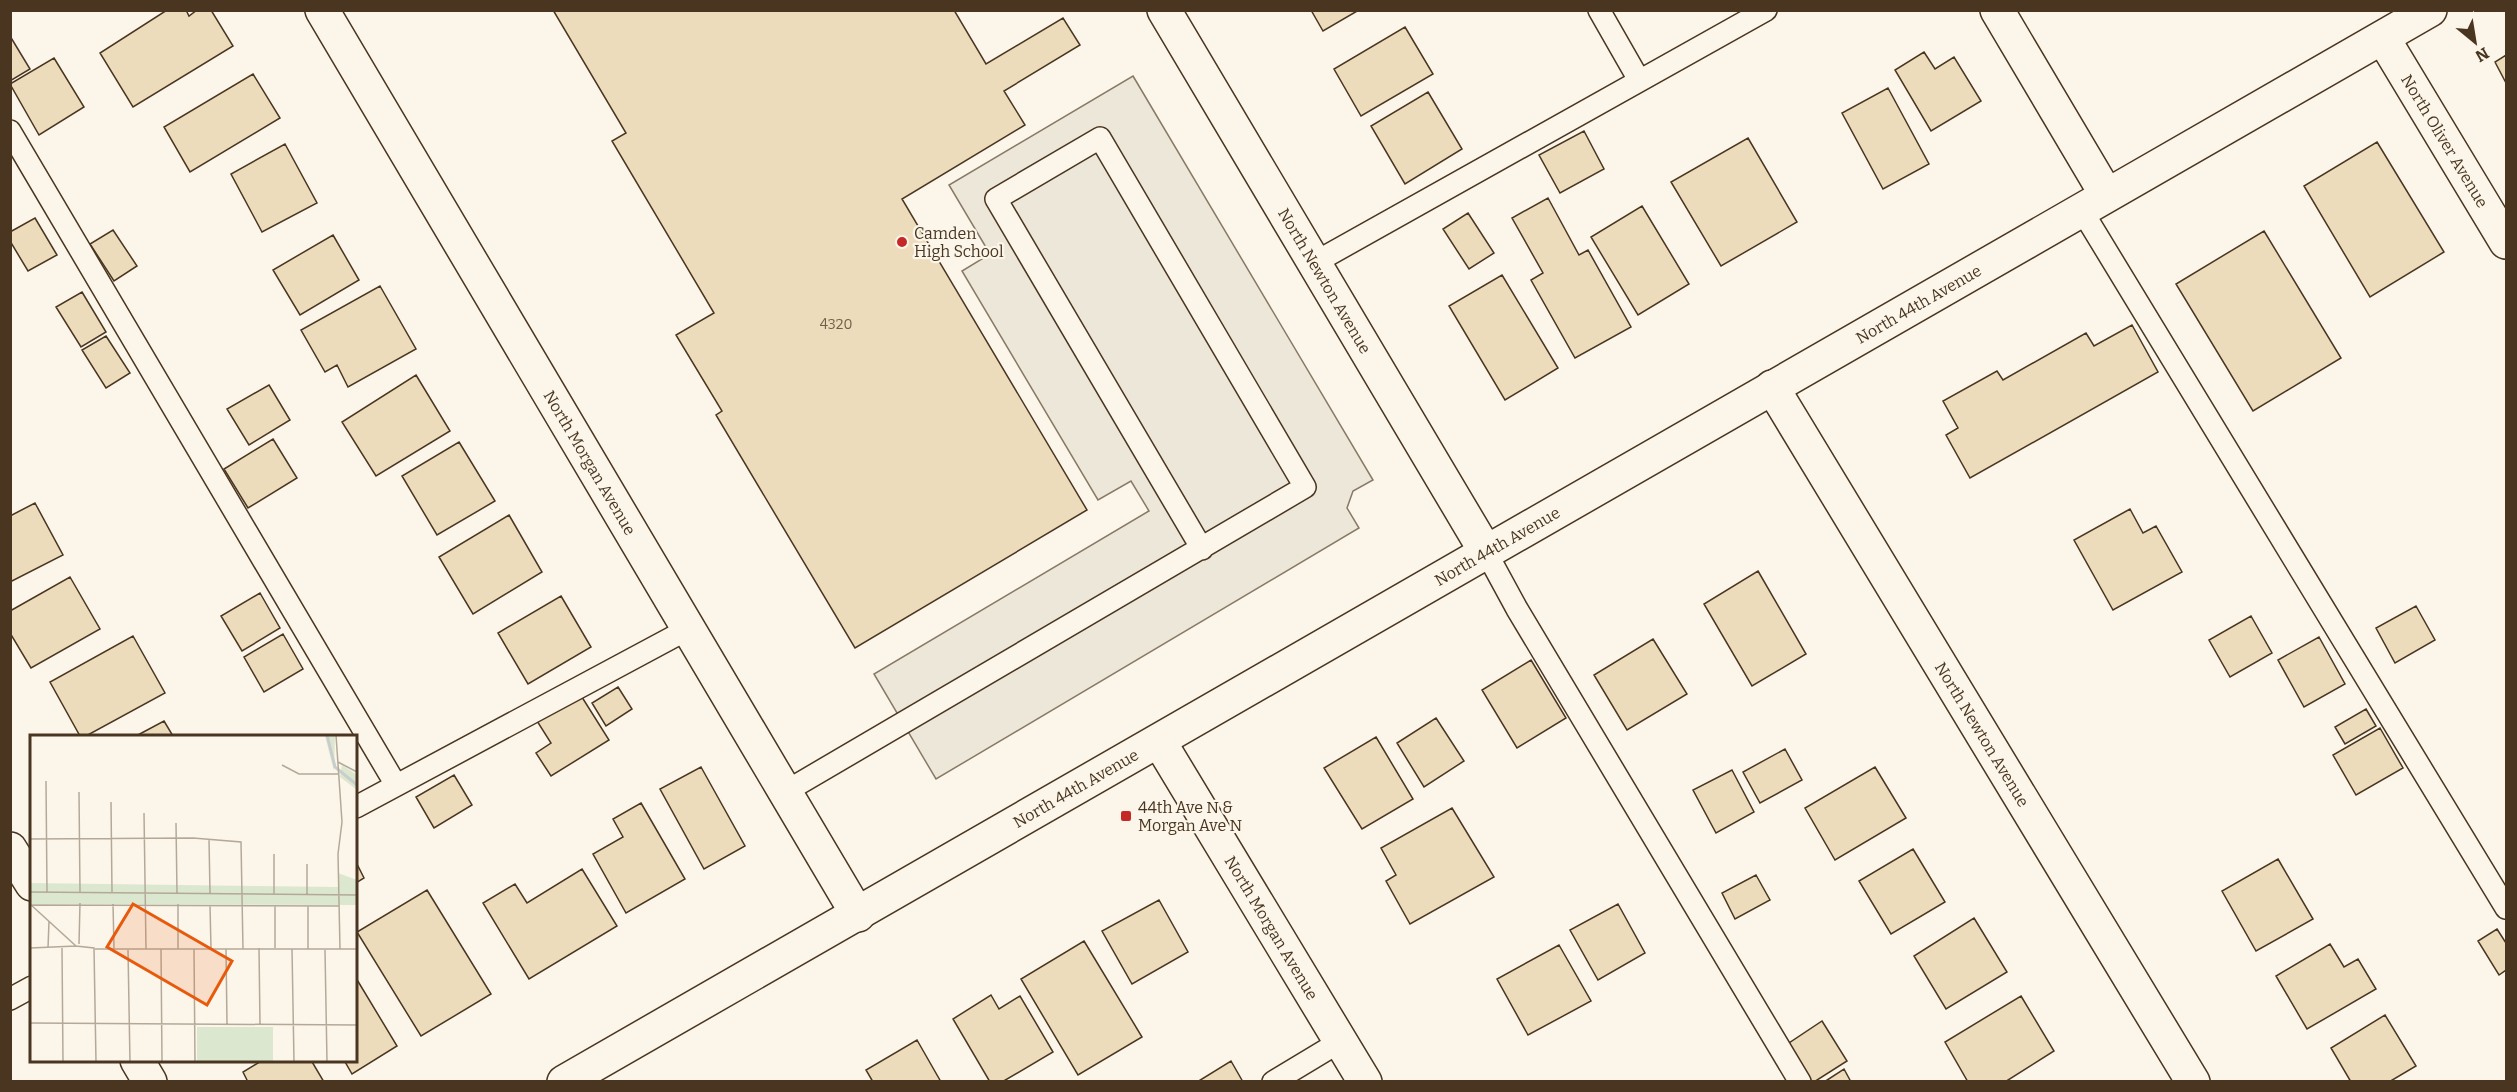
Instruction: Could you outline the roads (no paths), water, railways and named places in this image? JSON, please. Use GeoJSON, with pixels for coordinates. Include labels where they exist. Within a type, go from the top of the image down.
{"type":"FeatureCollection","features":[{"type":"Feature","properties":{"kind":"street","name":"North Morgan Avenue"},"geometry":{"type":"LineString","coordinates":[[322,10],[858,915]]}},
{"type":"Feature","properties":{"kind":"street","name":"North Newton Avenue"},"geometry":{"type":"LineString","coordinates":[[1164,10],[1486,552]]}},
{"type":"Feature","properties":{"kind":"street"},"geometry":{"type":"LineString","coordinates":[[1997,10],[2093,202]]}},
{"type":"Feature","properties":{"kind":"street","name":"North 44th Avenue"},"geometry":{"type":"LineString","coordinates":[[564,1082],[2430,10]]}},
{"type":"Feature","properties":{"kind":"street","name":"North Oliver Avenue"},"geometry":{"type":"LineString","coordinates":[[2383,38],[2506,242]]}},
{"type":"Feature","properties":{"kind":"street","name":"North Newton Avenue"},"geometry":{"type":"LineString","coordinates":[[1772,387],[2193,1082]]}},
{"type":"Feature","properties":{"kind":"street","name":"North Morgan Avenue"},"geometry":{"type":"LineString","coordinates":[[1159,741],[1365,1082]]}},
{"type":"Feature","properties":{"kind":"street"},"geometry":{"type":"LineString","coordinates":[[10,849],[30,881]]}},
{"type":"Feature","properties":{"kind":"street"},"geometry":{"type":"LineString","coordinates":[[138,1062],[150,1082]]}},
{"type":"Feature","properties":{"kind":"lane"},"geometry":{"type":"LineString","coordinates":[[1599,10],[1639,80]]}},
{"type":"Feature","properties":{"kind":"lane"},"geometry":{"type":"LineString","coordinates":[[1314,263],[1766,10]]}},
{"type":"Feature","properties":{"kind":"lane"},"geometry":{"type":"LineString","coordinates":[[10,131],[396,784]]}},
{"type":"Feature","properties":{"kind":"lane"},"geometry":{"type":"LineString","coordinates":[[785,792],[1202,549],[1305,487],[1100,138],[996,199],[1202,549]]}},
{"type":"Feature","properties":{"kind":"lane"},"geometry":{"type":"LineString","coordinates":[[2093,202],[2506,908]]}},
{"type":"Feature","properties":{"kind":"lane"},"geometry":{"type":"LineString","coordinates":[[1486,552],[1517,609],[1800,1082]]}},
{"type":"Feature","properties":{"kind":"lane"},"geometry":{"type":"LineString","coordinates":[[357,806],[688,629]]}},
{"type":"Feature","properties":{"kind":"lane"},"geometry":{"type":"LineString","coordinates":[[10,999],[30,988]]}},
{"type":"Feature","properties":{"kind":"lane"},"geometry":{"type":"LineString","coordinates":[[1273,1082],[1341,1041]]}},
{"type":"Feature","properties":{"kind":"place","name":"Camden High School"},"geometry":{"type":"Point","coordinates":[902,242]}},
{"type":"Feature","properties":{"kind":"place","name":"44th Ave N & Morgan Ave N"},"geometry":{"type":"Point","coordinates":[1126,816]}}]}
